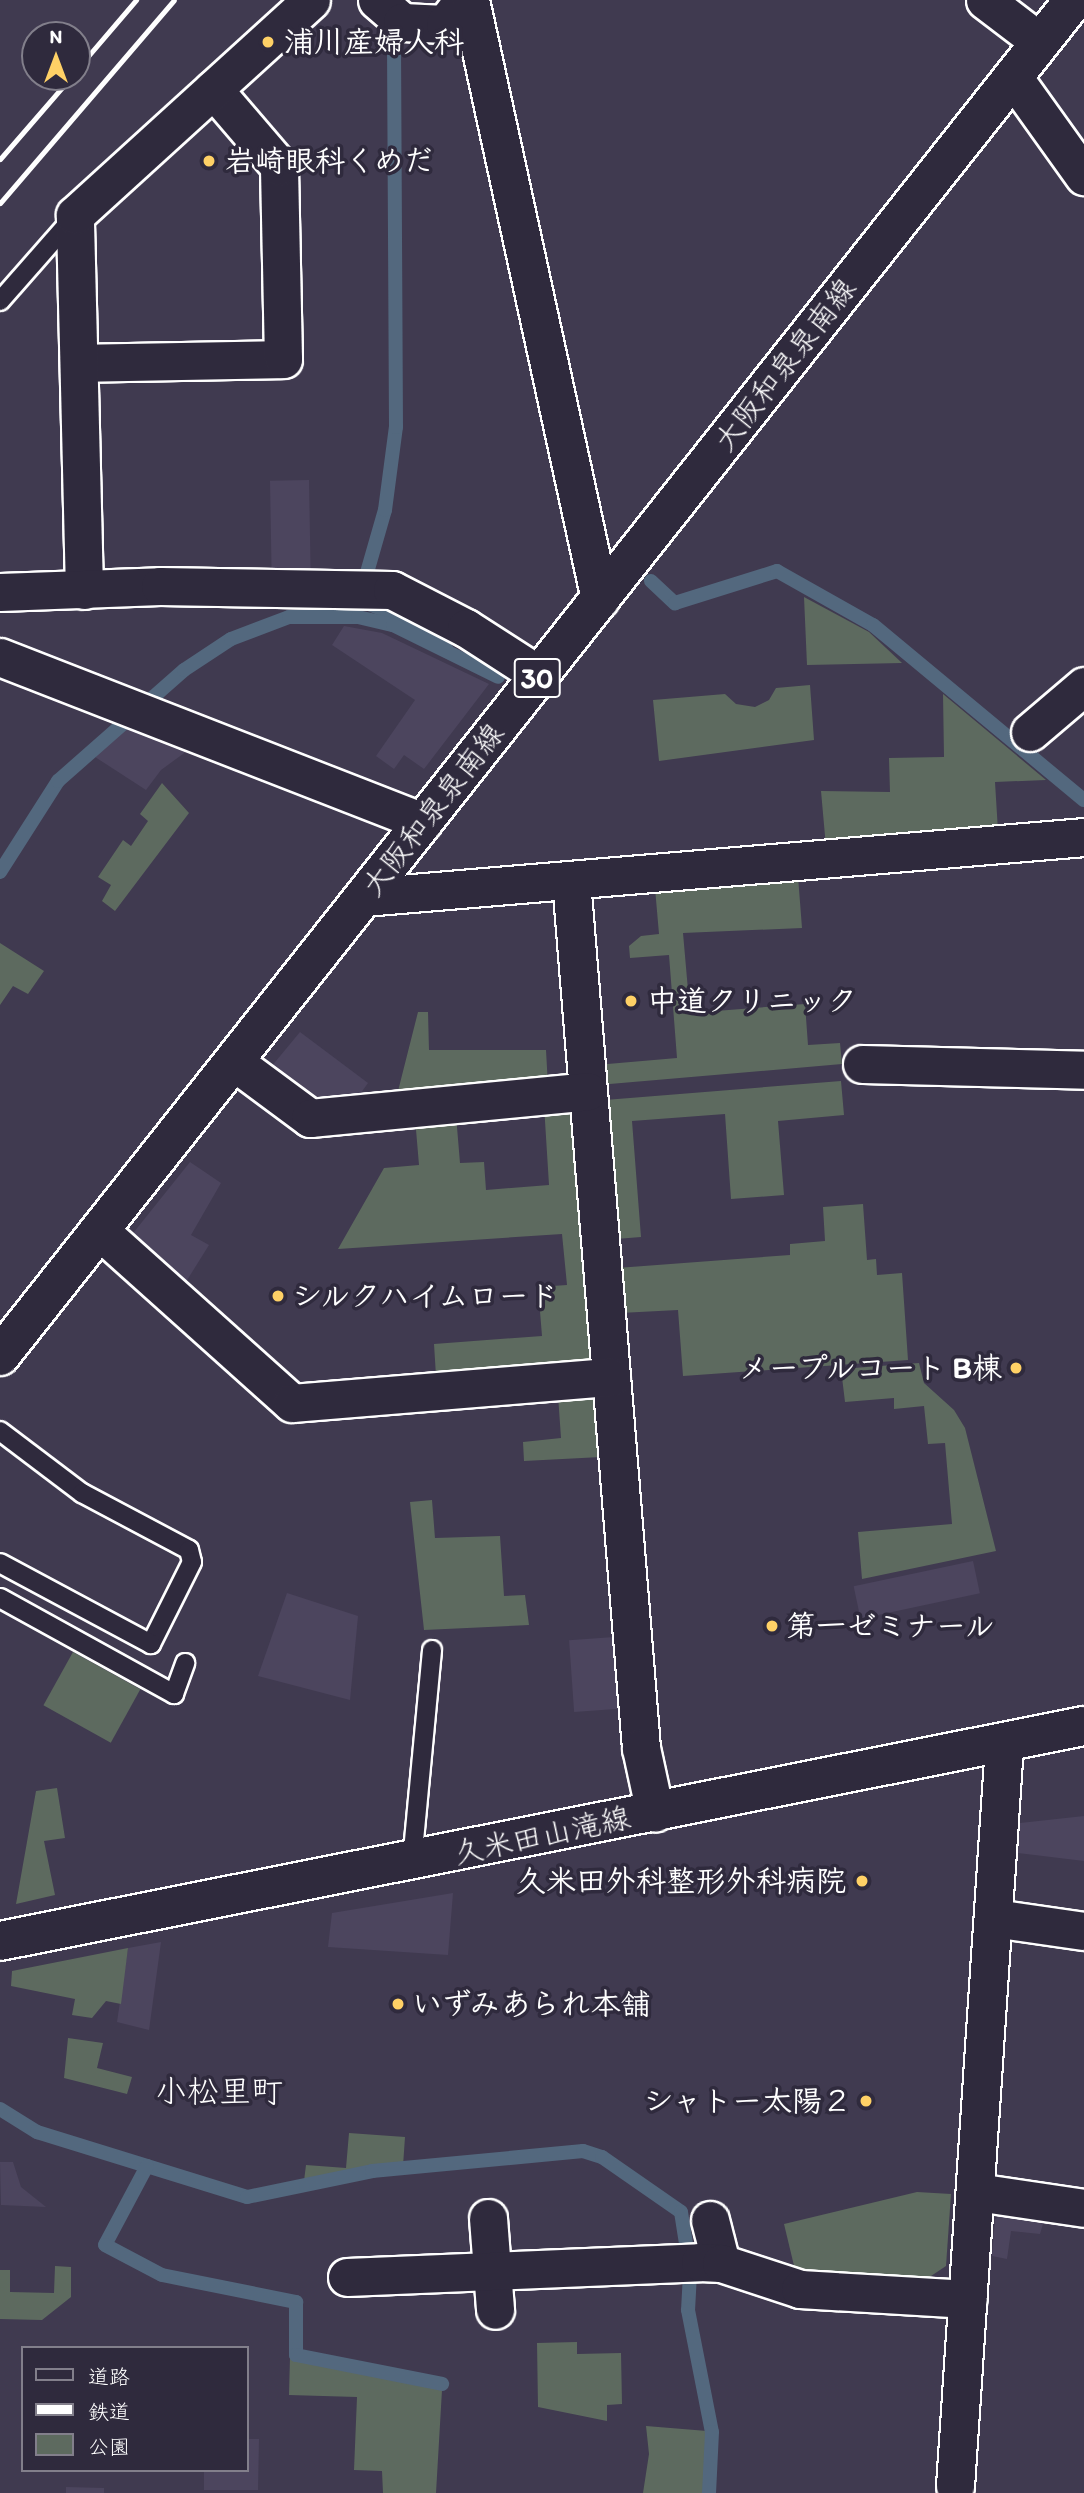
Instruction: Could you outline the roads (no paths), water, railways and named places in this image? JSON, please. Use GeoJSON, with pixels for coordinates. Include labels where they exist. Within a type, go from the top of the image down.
{"type":"FeatureCollection","features":[{"type":"Feature","properties":{"kind":"main road","name":"大阪和泉泉南線"},"geometry":{"type":"LineString","coordinates":[[0,1356],[1074,0]]}},
{"type":"Feature","properties":{"kind":"main road","name":"久米田山滝線"},"geometry":{"type":"LineString","coordinates":[[0,1941],[412,1862],[1084,1726]]}},
{"type":"Feature","properties":{"kind":"street"},"geometry":{"type":"LineString","coordinates":[[84,590],[75,215],[311,0]]}},
{"type":"Feature","properties":{"kind":"street"},"geometry":{"type":"LineString","coordinates":[[377,0],[402,22],[445,24],[463,0]]}},
{"type":"Feature","properties":{"kind":"street"},"geometry":{"type":"LineString","coordinates":[[470,0],[600,599]]}},
{"type":"Feature","properties":{"kind":"street"},"geometry":{"type":"LineString","coordinates":[[985,0],[1040,42]]}},
{"type":"Feature","properties":{"kind":"street"},"geometry":{"type":"LineString","coordinates":[[1013,77],[1084,177]]}},
{"type":"Feature","properties":{"kind":"street"},"geometry":{"type":"LineString","coordinates":[[79,363],[283,359],[279,166],[213,89]]}},
{"type":"Feature","properties":{"kind":"street"},"geometry":{"type":"LineString","coordinates":[[0,592],[160,586],[392,590],[466,628],[539,675]]}},
{"type":"Feature","properties":{"kind":"street"},"geometry":{"type":"LineString","coordinates":[[0,657],[423,822]]}},
{"type":"Feature","properties":{"kind":"street"},"geometry":{"type":"LineString","coordinates":[[1030,732],[1084,686]]}},
{"type":"Feature","properties":{"kind":"street"},"geometry":{"type":"LineString","coordinates":[[364,897],[1084,837]]}},
{"type":"Feature","properties":{"kind":"street"},"geometry":{"type":"LineString","coordinates":[[570,880],[641,1748],[655,1813]]}},
{"type":"Feature","properties":{"kind":"street"},"geometry":{"type":"LineString","coordinates":[[862,1065],[1084,1070],[1084,1039]]}},
{"type":"Feature","properties":{"kind":"street"},"geometry":{"type":"LineString","coordinates":[[233,1061],[310,1118],[588,1091]]}},
{"type":"Feature","properties":{"kind":"street"},"geometry":{"type":"LineString","coordinates":[[99,1230],[292,1402],[611,1377]]}},
{"type":"Feature","properties":{"kind":"street"},"geometry":{"type":"LineString","coordinates":[[955,2486],[1004,1744]]}},
{"type":"Feature","properties":{"kind":"street"},"geometry":{"type":"LineString","coordinates":[[994,1918],[1084,1931]]}},
{"type":"Feature","properties":{"kind":"street"},"geometry":{"type":"LineString","coordinates":[[976,2192],[1084,2208]]}},
{"type":"Feature","properties":{"kind":"street"},"geometry":{"type":"LineString","coordinates":[[488,2218],[495,2310]]}},
{"type":"Feature","properties":{"kind":"street"},"geometry":{"type":"LineString","coordinates":[[710,2220],[721,2263]]}},
{"type":"Feature","properties":{"kind":"street"},"geometry":{"type":"LineString","coordinates":[[347,2277],[492,2274],[721,2263],[800,2289],[968,2299]]}},
{"type":"Feature","properties":{"kind":"lane"},"geometry":{"type":"LineString","coordinates":[[0,301],[75,215]]}},
{"type":"Feature","properties":{"kind":"lane"},"geometry":{"type":"LineString","coordinates":[[0,1432],[82,1493],[189,1550],[192,1562],[151,1644],[0,1563]]}},
{"type":"Feature","properties":{"kind":"lane"},"geometry":{"type":"LineString","coordinates":[[0,1598],[174,1694],[185,1663]]}},
{"type":"Feature","properties":{"kind":"lane"},"geometry":{"type":"LineString","coordinates":[[412,1862],[432,1650]]}},
{"type":"Feature","properties":{"kind":"waterway"},"geometry":{"type":"LineString","coordinates":[[362,590],[385,510],[396,427],[394,19]]}},
{"type":"Feature","properties":{"kind":"waterway"},"geometry":{"type":"LineString","coordinates":[[651,581],[675,603],[777,571],[873,625],[1084,800]]}},
{"type":"Feature","properties":{"kind":"waterway"},"geometry":{"type":"LineString","coordinates":[[369,604],[428,628],[446,649]]}},
{"type":"Feature","properties":{"kind":"waterway"},"geometry":{"type":"LineString","coordinates":[[0,872],[58,781],[184,670],[231,639],[289,617],[358,617],[393,625],[498,677]]}},
{"type":"Feature","properties":{"kind":"waterway"},"geometry":{"type":"LineString","coordinates":[[0,2109],[37,2132],[247,2197],[372,2171],[583,2151],[602,2157],[681,2212],[686,2244]]}},
{"type":"Feature","properties":{"kind":"waterway"},"geometry":{"type":"LineString","coordinates":[[147,2166],[105,2245],[162,2275],[296,2302],[296,2355],[442,2384]]}},
{"type":"Feature","properties":{"kind":"waterway"},"geometry":{"type":"LineString","coordinates":[[690,2273],[688,2310],[712,2432],[709,2493]]}},
{"type":"Feature","properties":{"kind":"railway"},"geometry":{"type":"LineString","coordinates":[[91,53],[136,0]]}},
{"type":"Feature","properties":{"kind":"railway"},"geometry":{"type":"LineString","coordinates":[[0,203],[174,0]]}},
{"type":"Feature","properties":{"kind":"railway"},"geometry":{"type":"LineString","coordinates":[[0,159],[59,91]]}},
{"type":"Feature","properties":{"kind":"place","name":"浦川産婦人科"},"geometry":{"type":"Point","coordinates":[268,42]}},
{"type":"Feature","properties":{"kind":"place","name":"岩崎眼科くめだ"},"geometry":{"type":"Point","coordinates":[209,161]}},
{"type":"Feature","properties":{"kind":"place","name":"中道クリニック"},"geometry":{"type":"Point","coordinates":[631,1001]}},
{"type":"Feature","properties":{"kind":"place","name":"シルクハイムロード"},"geometry":{"type":"Point","coordinates":[278,1296]}},
{"type":"Feature","properties":{"kind":"place","name":"メープルコート B棟"},"geometry":{"type":"Point","coordinates":[1016,1368]}},
{"type":"Feature","properties":{"kind":"place","name":"第一ゼミナール"},"geometry":{"type":"Point","coordinates":[772,1626]}},
{"type":"Feature","properties":{"kind":"place","name":"久米田外科整形外科病院"},"geometry":{"type":"Point","coordinates":[862,1881]}},
{"type":"Feature","properties":{"kind":"place","name":"いずみあられ本舗"},"geometry":{"type":"Point","coordinates":[398,2004]}},
{"type":"Feature","properties":{"kind":"place","name":"シャトー太陽２"},"geometry":{"type":"Point","coordinates":[866,2101]}},
{"type":"Feature","properties":{"kind":"district","name":"小松里町"},"geometry":{"type":"Point","coordinates":[219,2091]}}]}
